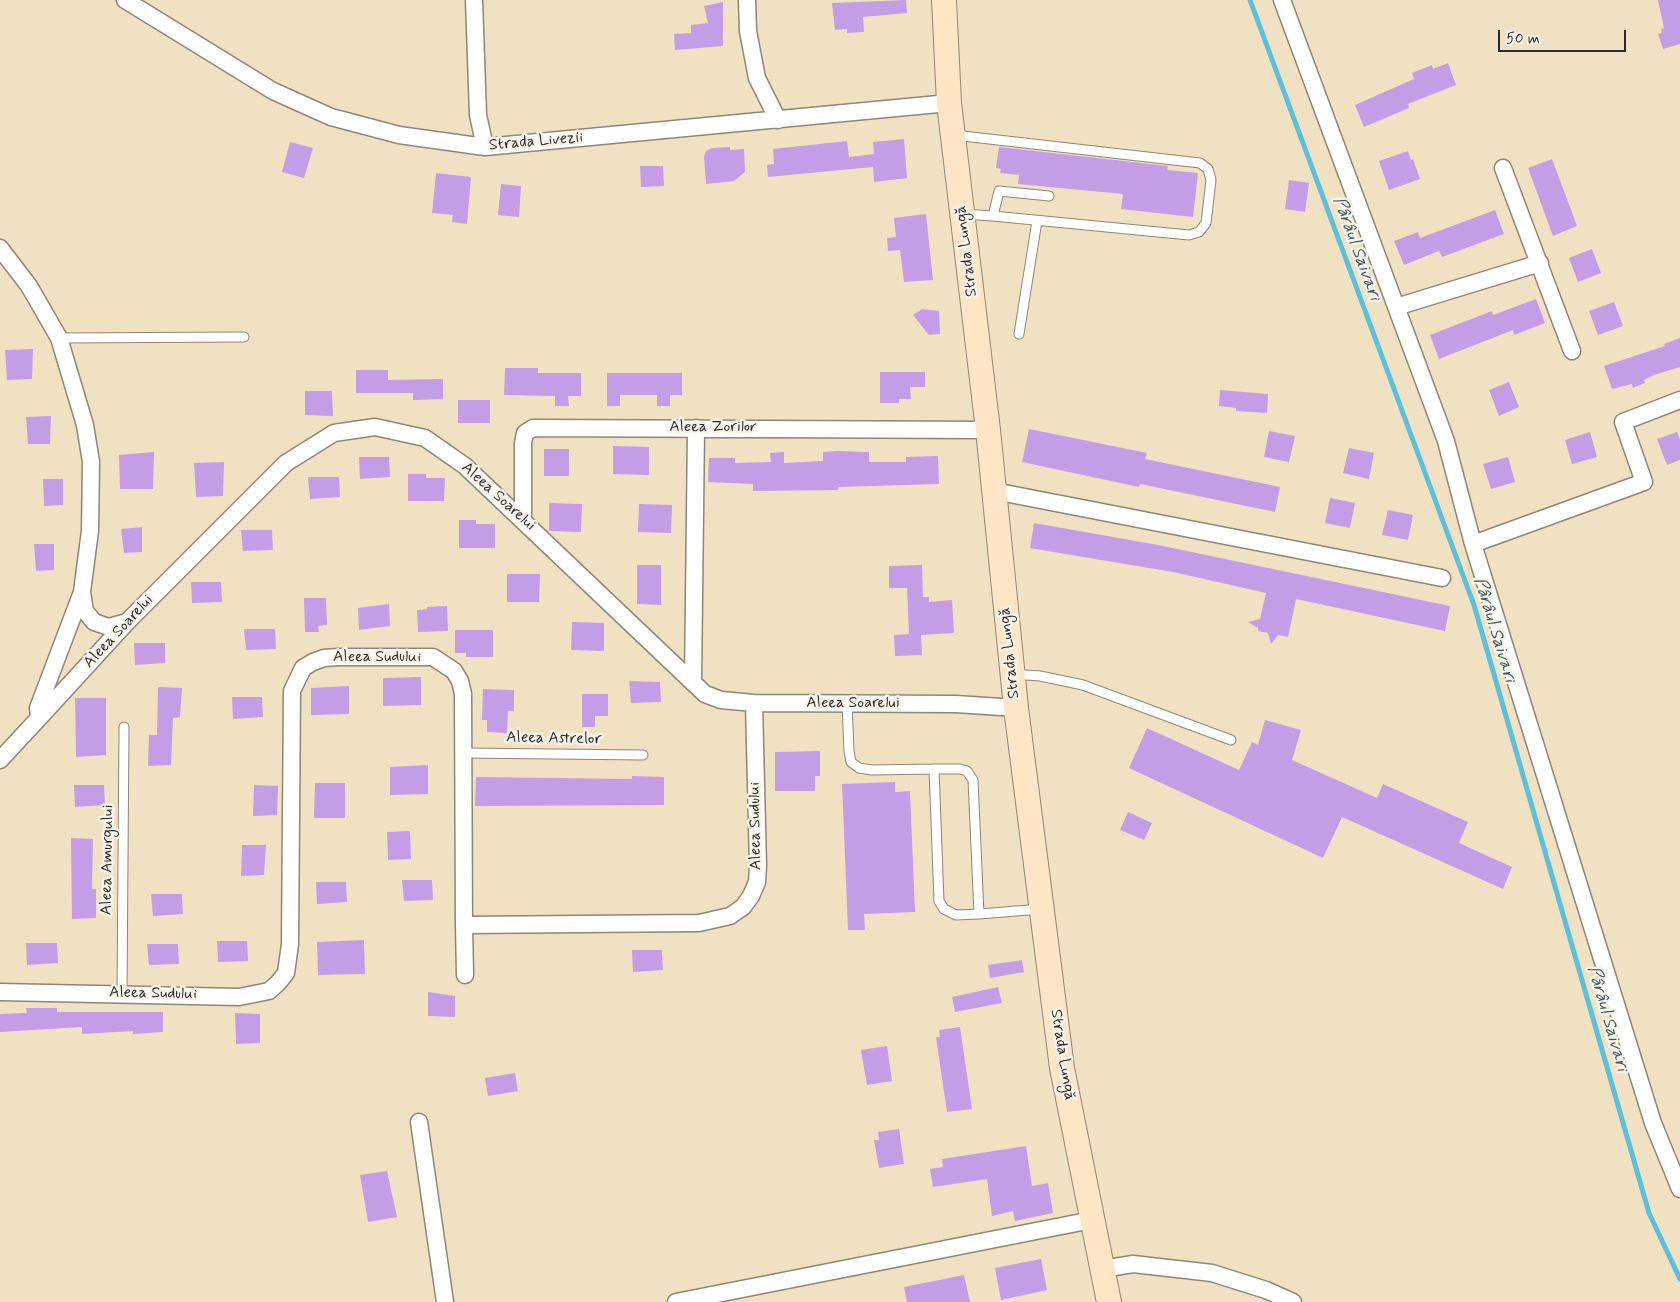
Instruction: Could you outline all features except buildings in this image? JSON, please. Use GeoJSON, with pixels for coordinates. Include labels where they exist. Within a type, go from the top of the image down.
{"type":"FeatureCollection","features":[{"type":"Feature","properties":{"kind":"main road","name":"Strada Lungă"},"geometry":{"type":"LineString","coordinates":[[944,0],[949,102],[988,430],[1016,708],[1062,1068],[1110,1302]]}},
{"type":"Feature","properties":{"kind":"street","name":"Strada Livezii"},"geometry":{"type":"LineString","coordinates":[[126,0],[273,91],[331,117],[399,135],[486,147],[949,102]]}},
{"type":"Feature","properties":{"kind":"street"},"geometry":{"type":"LineString","coordinates":[[474,0],[478,115],[486,147]]}},
{"type":"Feature","properties":{"kind":"street"},"geometry":{"type":"LineString","coordinates":[[747,0],[748,31],[757,78],[778,120]]}},
{"type":"Feature","properties":{"kind":"street"},"geometry":{"type":"LineString","coordinates":[[1282,0],[1446,441],[1473,544],[1653,1123],[1680,1190]]}},
{"type":"Feature","properties":{"kind":"street"},"geometry":{"type":"LineString","coordinates":[[1503,168],[1572,351]]}},
{"type":"Feature","properties":{"kind":"street","name":"Aleea Soarelui"},"geometry":{"type":"LineString","coordinates":[[0,248],[29,286],[59,338],[85,425],[91,462],[90,531],[82,592],[38,708],[39,718]]}},
{"type":"Feature","properties":{"kind":"street"},"geometry":{"type":"LineString","coordinates":[[1396,306],[1540,263]]}},
{"type":"Feature","properties":{"kind":"street"},"geometry":{"type":"LineString","coordinates":[[1473,544],[1644,482],[1623,422],[1680,400]]}},
{"type":"Feature","properties":{"kind":"street","name":"Aleea Soarelui"},"geometry":{"type":"LineString","coordinates":[[0,760],[126,622],[286,462],[334,433],[375,427],[424,438],[465,466],[523,519],[705,694],[721,700],[754,703],[956,704],[1016,708]]}},
{"type":"Feature","properties":{"kind":"street","name":"Aleea Zorilor"},"geometry":{"type":"LineString","coordinates":[[523,519],[523,443],[525,433],[533,428],[988,430]]}},
{"type":"Feature","properties":{"kind":"street"},"geometry":{"type":"LineString","coordinates":[[693,682],[696,428]]}},
{"type":"Feature","properties":{"kind":"street"},"geometry":{"type":"LineString","coordinates":[[994,491],[1442,578]]}},
{"type":"Feature","properties":{"kind":"street"},"geometry":{"type":"LineString","coordinates":[[82,592],[85,611],[94,622],[109,627],[126,622]]}},
{"type":"Feature","properties":{"kind":"street","name":"Aleea Sudului"},"geometry":{"type":"LineString","coordinates":[[0,992],[122,993],[239,997],[268,991],[286,973],[290,944],[292,691],[303,668],[313,662],[324,658],[338,657],[433,657],[454,671],[463,694],[464,925],[699,923],[730,916],[743,908],[751,896],[756,882],[758,866],[754,703]]}},
{"type":"Feature","properties":{"kind":"street"},"geometry":{"type":"LineString","coordinates":[[464,925],[465,974]]}},
{"type":"Feature","properties":{"kind":"street"},"geometry":{"type":"LineString","coordinates":[[419,1122],[445,1302]]}},
{"type":"Feature","properties":{"kind":"street"},"geometry":{"type":"LineString","coordinates":[[676,1302],[1092,1220]]}},
{"type":"Feature","properties":{"kind":"street"},"geometry":{"type":"LineString","coordinates":[[1102,1269],[1133,1264],[1212,1273],[1266,1290],[1294,1302]]}},
{"type":"Feature","properties":{"kind":"lane"},"geometry":{"type":"LineString","coordinates":[[954,135],[1200,163],[1208,169],[1211,180],[1206,224],[1199,232],[1189,235],[962,214]]}},
{"type":"Feature","properties":{"kind":"lane"},"geometry":{"type":"LineString","coordinates":[[993,216],[996,196],[999,191],[1049,196]]}},
{"type":"Feature","properties":{"kind":"lane"},"geometry":{"type":"LineString","coordinates":[[1020,334],[1037,221]]}},
{"type":"Feature","properties":{"kind":"lane"},"geometry":{"type":"LineString","coordinates":[[59,338],[244,336]]}},
{"type":"Feature","properties":{"kind":"lane"},"geometry":{"type":"LineString","coordinates":[[1012,674],[1040,676],[1082,685],[1231,740]]}},
{"type":"Feature","properties":{"kind":"lane"},"geometry":{"type":"LineString","coordinates":[[847,703],[851,762],[859,768],[872,770],[934,769],[967,771],[973,780],[979,914]]}},
{"type":"Feature","properties":{"kind":"lane","name":"Aleea Amurgului"},"geometry":{"type":"LineString","coordinates":[[122,993],[124,727]]}},
{"type":"Feature","properties":{"kind":"lane","name":"Aleea Astrelor"},"geometry":{"type":"LineString","coordinates":[[464,753],[643,755]]}},
{"type":"Feature","properties":{"kind":"lane"},"geometry":{"type":"LineString","coordinates":[[934,769],[939,902],[944,909],[956,915],[1042,909]]}},
{"type":"Feature","properties":{"kind":"waterway","name":"Pârâul Saivari"},"geometry":{"type":"LineString","coordinates":[[1250,0],[1474,605],[1649,1213],[1680,1279]]}}]}
